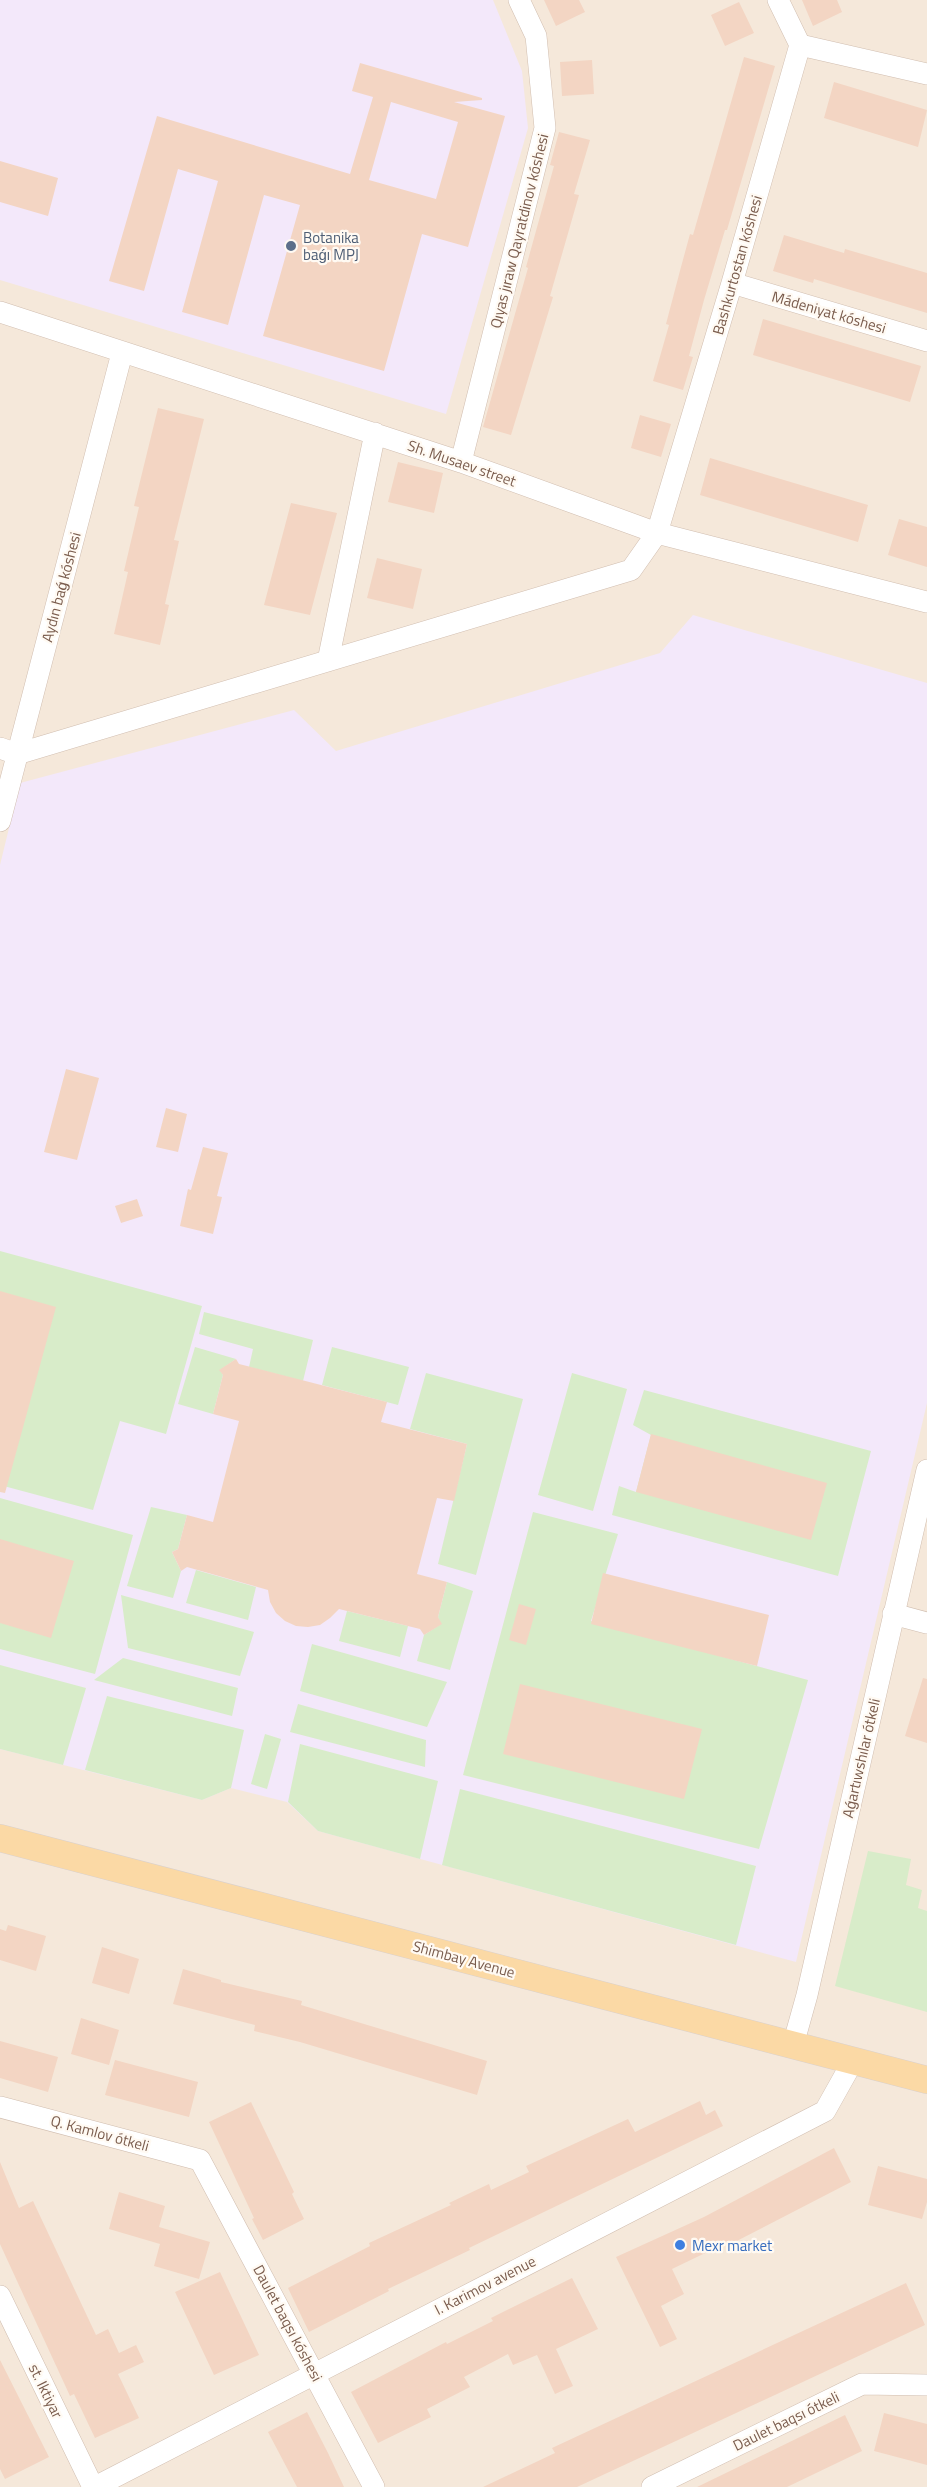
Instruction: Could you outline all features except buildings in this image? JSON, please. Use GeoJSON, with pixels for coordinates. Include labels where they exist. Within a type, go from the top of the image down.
{"type":"FeatureCollection","features":[{"type":"Feature","properties":{"kind":"main road","name":"Shimbay Avenue"},"geometry":{"type":"LineString","coordinates":[[0,1838],[927,2080]]}},
{"type":"Feature","properties":{"kind":"street","name":"Qıyas jıraw Qayratdinov kóshesi"},"geometry":{"type":"LineString","coordinates":[[461,462],[545,128],[536,36],[519,0]]}},
{"type":"Feature","properties":{"kind":"street"},"geometry":{"type":"LineString","coordinates":[[778,0],[800,45],[927,74]]}},
{"type":"Feature","properties":{"kind":"street","name":"Bashkurtostan kóshesi"},"geometry":{"type":"LineString","coordinates":[[9,751],[328,661],[631,570],[657,533],[800,45]]}},
{"type":"Feature","properties":{"kind":"street","name":"Mádeniyat kóshesi"},"geometry":{"type":"LineString","coordinates":[[732,283],[927,341]]}},
{"type":"Feature","properties":{"kind":"street","name":"Sh. Musaev street"},"geometry":{"type":"LineString","coordinates":[[0,312],[375,433],[657,533],[927,602]]}},
{"type":"Feature","properties":{"kind":"street","name":"Aydın baǵ kóshesi"},"geometry":{"type":"LineString","coordinates":[[0,821],[9,751],[122,353]]}},
{"type":"Feature","properties":{"kind":"street"},"geometry":{"type":"LineString","coordinates":[[328,661],[375,433]]}},
{"type":"Feature","properties":{"kind":"street","name":"Aǵartıwshılar ótkeli"},"geometry":{"type":"LineString","coordinates":[[793,2044],[807,1995],[927,1470]]}},
{"type":"Feature","properties":{"kind":"street"},"geometry":{"type":"LineString","coordinates":[[893,1614],[927,1623]]}},
{"type":"Feature","properties":{"kind":"street","name":"I. Karimov avenue"},"geometry":{"type":"LineString","coordinates":[[94,2487],[825,2111],[854,2061]]}},
{"type":"Feature","properties":{"kind":"street","name":"Q. Kamlov ótkeli"},"geometry":{"type":"LineString","coordinates":[[0,2107],[200,2160]]}},
{"type":"Feature","properties":{"kind":"street","name":"Daulet baqsı kóshesi"},"geometry":{"type":"LineString","coordinates":[[200,2160],[315,2372],[374,2487]]}},
{"type":"Feature","properties":{"kind":"street","name":"st. Iktiyar"},"geometry":{"type":"LineString","coordinates":[[0,2296],[94,2487]]}},
{"type":"Feature","properties":{"kind":"street","name":"Daulet baqsı ótkeli"},"geometry":{"type":"LineString","coordinates":[[652,2487],[862,2384],[927,2385]]}},
{"type":"Feature","properties":{"kind":"shaded area"},"geometry":{"type":"Polygon","coordinates":[[[0,0],[927,0],[927,2487],[0,2487],[0,0]]]}},
{"type":"Feature","properties":{"kind":"shaded area"},"geometry":{"type":"Polygon","coordinates":[[[0,0],[493,0],[522,71],[528,128],[446,414],[0,280],[0,0]]]}},
{"type":"Feature","properties":{"kind":"shaded area"},"geometry":{"type":"Polygon","coordinates":[[[693,615],[927,683],[927,1403],[796,1962],[318,1831],[287,1802],[231,1788],[202,1800],[0,1749],[0,865],[20,783],[294,710],[336,751],[660,653],[693,615]]]}},
{"type":"Feature","properties":{"kind":"green space"},"geometry":{"type":"Polygon","coordinates":[[[0,1251],[202,1306],[166,1434],[120,1421],[93,1510],[0,1485],[0,1251]]]}},
{"type":"Feature","properties":{"kind":"green space"},"geometry":{"type":"Polygon","coordinates":[[[204,1312],[313,1340],[303,1381],[249,1367],[253,1349],[199,1334],[204,1312]]]}},
{"type":"Feature","properties":{"kind":"green space"},"geometry":{"type":"Polygon","coordinates":[[[195,1347],[236,1359],[220,1370],[223,1375],[213,1414],[178,1404],[195,1347]]]}},
{"type":"Feature","properties":{"kind":"green space"},"geometry":{"type":"Polygon","coordinates":[[[332,1347],[409,1367],[398,1405],[322,1385],[332,1347]]]}},
{"type":"Feature","properties":{"kind":"green space"},"geometry":{"type":"Polygon","coordinates":[[[426,1373],[523,1399],[476,1575],[438,1564],[467,1444],[410,1429],[426,1373]]]}},
{"type":"Feature","properties":{"kind":"green space"},"geometry":{"type":"Polygon","coordinates":[[[572,1373],[627,1389],[593,1511],[538,1495],[572,1373]]]}},
{"type":"Feature","properties":{"kind":"green space"},"geometry":{"type":"Polygon","coordinates":[[[644,1390],[871,1451],[838,1576],[612,1515],[619,1486],[636,1492],[651,1435],[633,1425],[644,1390]]]}},
{"type":"Feature","properties":{"kind":"green space"},"geometry":{"type":"Polygon","coordinates":[[[0,1498],[133,1535],[95,1674],[0,1649],[0,1498]]]}},
{"type":"Feature","properties":{"kind":"green space"},"geometry":{"type":"Polygon","coordinates":[[[151,1507],[187,1515],[178,1549],[172,1552],[181,1571],[173,1598],[127,1586],[151,1507]]]}},
{"type":"Feature","properties":{"kind":"green space"},"geometry":{"type":"Polygon","coordinates":[[[533,1512],[618,1534],[591,1621],[808,1680],[759,1849],[463,1775],[533,1512]]]}},
{"type":"Feature","properties":{"kind":"green space"},"geometry":{"type":"Polygon","coordinates":[[[196,1570],[256,1587],[248,1620],[186,1603],[196,1570]]]}},
{"type":"Feature","properties":{"kind":"green space"},"geometry":{"type":"Polygon","coordinates":[[[447,1582],[473,1591],[450,1670],[417,1661],[424,1635],[441,1624],[438,1617],[447,1582]]]}},
{"type":"Feature","properties":{"kind":"green space"},"geometry":{"type":"Polygon","coordinates":[[[121,1595],[254,1632],[240,1676],[128,1648],[121,1595]]]}},
{"type":"Feature","properties":{"kind":"green space"},"geometry":{"type":"Polygon","coordinates":[[[347,1611],[408,1626],[400,1657],[339,1641],[347,1611]]]}},
{"type":"Feature","properties":{"kind":"green space"},"geometry":{"type":"Polygon","coordinates":[[[312,1644],[447,1682],[427,1727],[300,1691],[312,1644]]]}},
{"type":"Feature","properties":{"kind":"green space"},"geometry":{"type":"Polygon","coordinates":[[[123,1658],[238,1688],[232,1716],[94,1680],[123,1658]]]}},
{"type":"Feature","properties":{"kind":"green space"},"geometry":{"type":"Polygon","coordinates":[[[0,1665],[86,1688],[63,1765],[0,1749],[0,1665]]]}},
{"type":"Feature","properties":{"kind":"green space"},"geometry":{"type":"Polygon","coordinates":[[[107,1696],[244,1730],[231,1788],[202,1800],[85,1770],[107,1696]]]}},
{"type":"Feature","properties":{"kind":"green space"},"geometry":{"type":"Polygon","coordinates":[[[298,1704],[426,1740],[425,1767],[290,1732],[298,1704]]]}},
{"type":"Feature","properties":{"kind":"green space"},"geometry":{"type":"Polygon","coordinates":[[[265,1734],[281,1739],[267,1789],[251,1784],[265,1734]]]}},
{"type":"Feature","properties":{"kind":"green space"},"geometry":{"type":"Polygon","coordinates":[[[300,1744],[438,1781],[420,1859],[318,1831],[288,1802],[300,1744]]]}},
{"type":"Feature","properties":{"kind":"green space"},"geometry":{"type":"Polygon","coordinates":[[[460,1789],[756,1866],[736,1945],[442,1865],[460,1789]]]}},
{"type":"Feature","properties":{"kind":"green space"},"geometry":{"type":"Polygon","coordinates":[[[868,1851],[911,1859],[906,1885],[922,1890],[918,1908],[927,1911],[927,2012],[835,1986],[868,1851]]]}},
{"type":"Feature","properties":{"kind":"place","name":"Botanika baǵı MPJ"},"geometry":{"type":"Point","coordinates":[291,246]}},
{"type":"Feature","properties":{"kind":"place","name":"Mexr market"},"geometry":{"type":"Point","coordinates":[680,2245]}}]}
